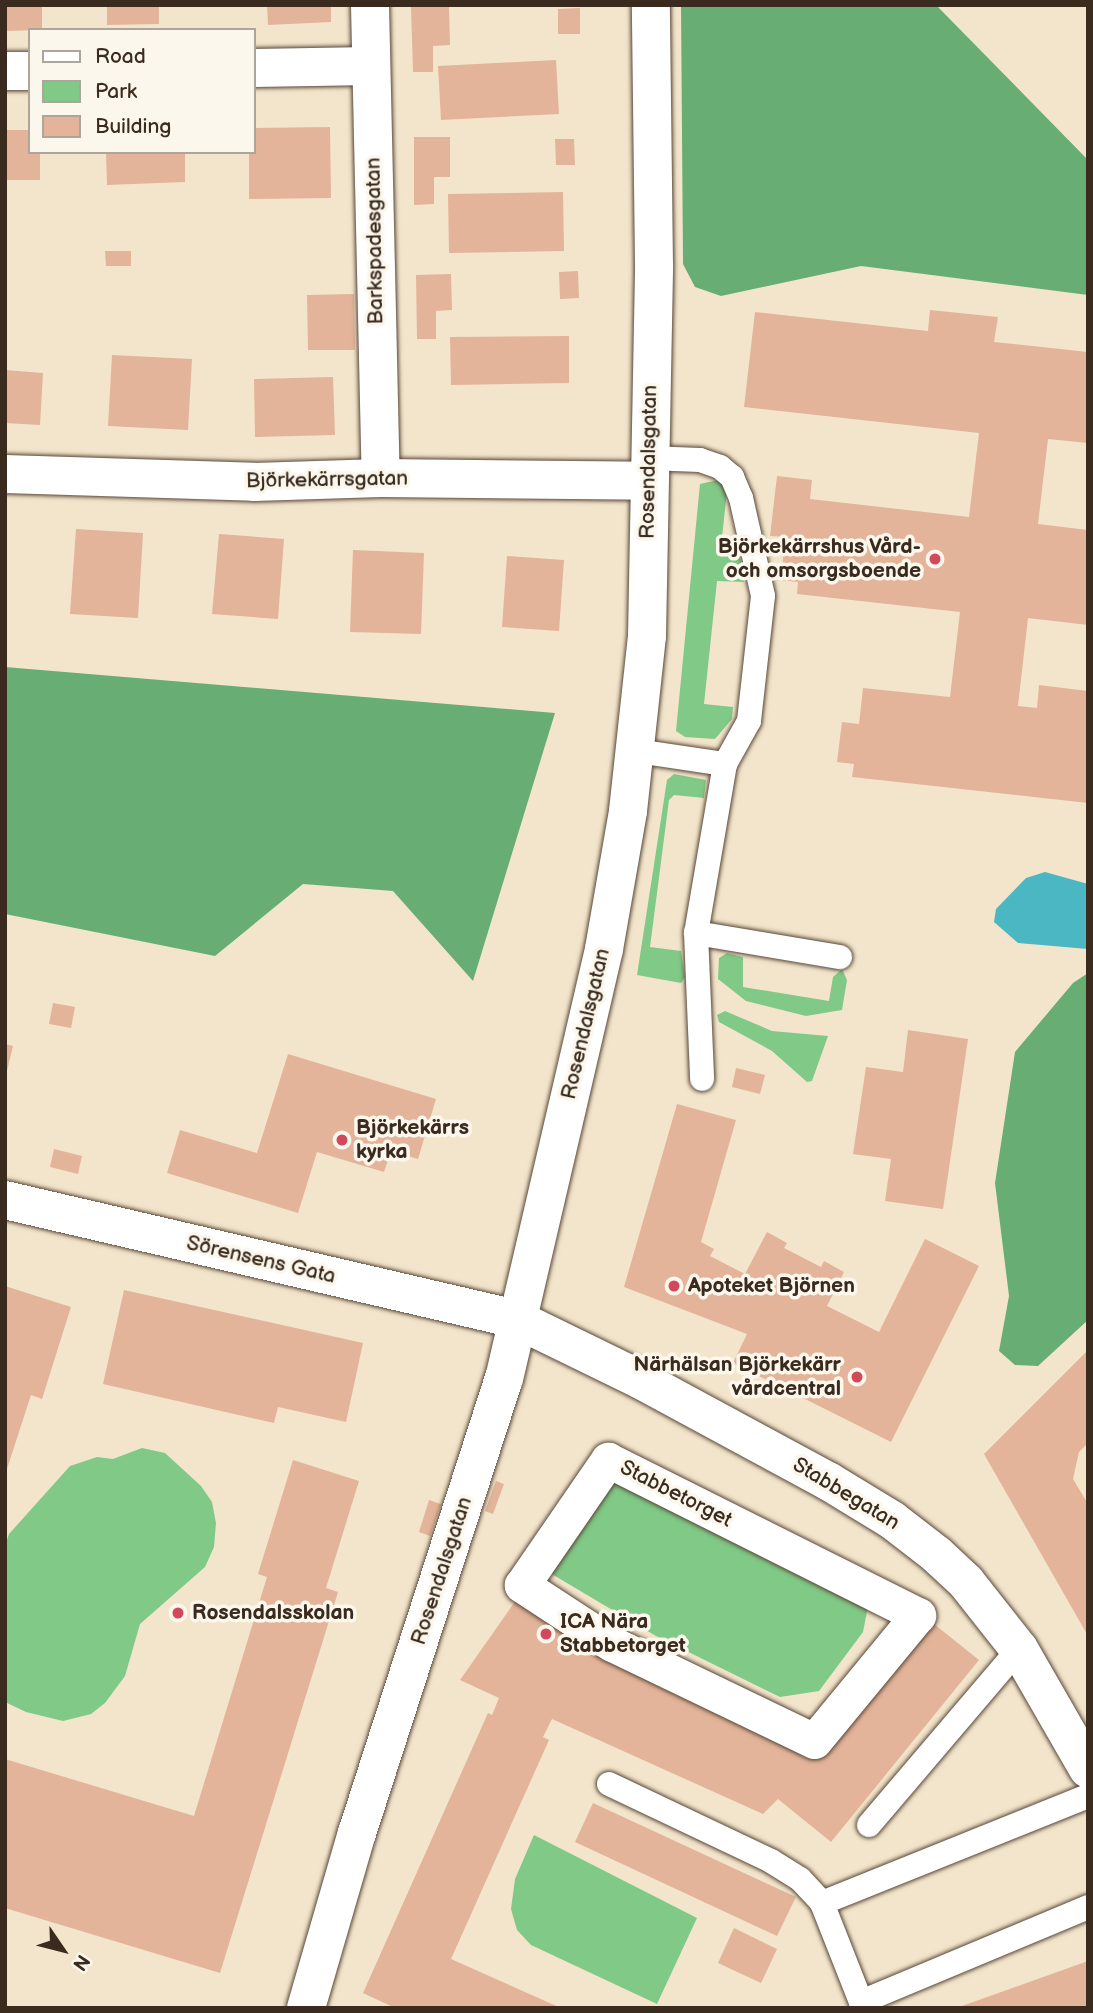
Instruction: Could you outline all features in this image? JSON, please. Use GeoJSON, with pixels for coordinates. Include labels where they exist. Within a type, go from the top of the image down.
{"type":"FeatureCollection","features":[{"type":"Feature","properties":{"kind":"street","name":"Barkspadesgatan"},"geometry":{"type":"LineString","coordinates":[[370,5],[381,478]]}},
{"type":"Feature","properties":{"kind":"street","name":"Rosendalsgatan"},"geometry":{"type":"LineString","coordinates":[[306,2008],[369,1795],[486,1437],[604,949],[636,751],[647,636],[648,469],[654,265],[651,5]]}},
{"type":"Feature","properties":{"kind":"street"},"geometry":{"type":"LineString","coordinates":[[256,68],[371,66]]}},
{"type":"Feature","properties":{"kind":"street"},"geometry":{"type":"LineString","coordinates":[[5,71],[28,71]]}},
{"type":"Feature","properties":{"kind":"street","name":"Björkekärrsgatan"},"geometry":{"type":"LineString","coordinates":[[5,474],[254,482],[648,469]]}},
{"type":"Feature","properties":{"kind":"street","name":"Sörensens Gata"},"geometry":{"type":"LineString","coordinates":[[5,1200],[516,1319]]}},
{"type":"Feature","properties":{"kind":"street","name":"Stabbegatan"},"geometry":{"type":"LineString","coordinates":[[516,1319],[675,1398],[892,1520],[966,1582],[1019,1649],[1088,1769]]}},
{"type":"Feature","properties":{"kind":"street","name":"Stabbetorget"},"geometry":{"type":"LineString","coordinates":[[608,1460],[918,1615],[814,1741],[612,1644],[522,1586],[608,1460]]}},
{"type":"Feature","properties":{"kind":"lane"},"geometry":{"type":"LineString","coordinates":[[648,469],[700,460],[720,467],[732,477],[741,498],[763,596],[749,721],[725,764],[696,933],[702,1079]]}},
{"type":"Feature","properties":{"kind":"lane"},"geometry":{"type":"LineString","coordinates":[[636,751],[725,764]]}},
{"type":"Feature","properties":{"kind":"lane"},"geometry":{"type":"LineString","coordinates":[[696,933],[840,957]]}},
{"type":"Feature","properties":{"kind":"lane"},"geometry":{"type":"LineString","coordinates":[[869,1825],[1019,1649]]}},
{"type":"Feature","properties":{"kind":"lane"},"geometry":{"type":"LineString","coordinates":[[609,1784],[771,1861],[800,1879],[822,1903],[860,2002],[1088,1907]]}},
{"type":"Feature","properties":{"kind":"lane"},"geometry":{"type":"LineString","coordinates":[[822,1903],[1088,1796]]}},
{"type":"Feature","properties":{"kind":"green space"},"geometry":{"type":"Polygon","coordinates":[[[681,5],[936,5],[1088,160],[1088,295],[861,266],[721,296],[695,287],[683,264],[681,5]]]}},
{"type":"Feature","properties":{"kind":"green space"},"geometry":{"type":"Polygon","coordinates":[[[718,480],[727,491],[720,556],[740,557],[744,582],[717,581],[704,704],[733,707],[732,719],[715,739],[685,737],[676,731],[700,484],[718,480]]]}},
{"type":"Feature","properties":{"kind":"green space"},"geometry":{"type":"Polygon","coordinates":[[[5,667],[555,713],[473,981],[393,891],[303,884],[215,956],[5,914],[5,667]]]}},
{"type":"Feature","properties":{"kind":"green space"},"geometry":{"type":"Polygon","coordinates":[[[674,774],[706,780],[704,798],[674,795],[669,800],[650,947],[681,951],[685,977],[681,983],[637,975],[667,780],[674,774]]]}},
{"type":"Feature","properties":{"kind":"green space"},"geometry":{"type":"Polygon","coordinates":[[[727,953],[743,957],[743,987],[829,1001],[833,977],[842,969],[847,980],[842,1010],[806,1016],[746,1001],[718,979],[719,958],[727,953]]]}},
{"type":"Feature","properties":{"kind":"green space"},"geometry":{"type":"Polygon","coordinates":[[[1088,973],[1088,1320],[1038,1366],[1015,1365],[999,1351],[1009,1296],[995,1183],[1015,1052],[1073,983],[1088,973]]]}},
{"type":"Feature","properties":{"kind":"green space"},"geometry":{"type":"Polygon","coordinates":[[[725,1011],[772,1031],[828,1036],[812,1081],[807,1082],[772,1051],[719,1022],[717,1015],[725,1011]]]}},
{"type":"Feature","properties":{"kind":"green space"},"geometry":{"type":"Polygon","coordinates":[[[142,1448],[165,1453],[201,1486],[212,1502],[216,1523],[214,1547],[205,1567],[140,1624],[125,1676],[105,1703],[91,1714],[63,1721],[26,1712],[5,1702],[5,1546],[9,1534],[70,1466],[97,1457],[113,1459],[142,1448]]]}},
{"type":"Feature","properties":{"kind":"green space"},"geometry":{"type":"Polygon","coordinates":[[[612,1467],[869,1601],[863,1632],[819,1691],[780,1697],[656,1636],[540,1567],[612,1467]]]}},
{"type":"Feature","properties":{"kind":"green space"},"geometry":{"type":"Polygon","coordinates":[[[534,1835],[697,1918],[657,2004],[531,1945],[517,1930],[511,1909],[515,1879],[534,1835]]]}},
{"type":"Feature","properties":{"kind":"water"},"geometry":{"type":"Polygon","coordinates":[[[1045,872],[1088,884],[1088,949],[1018,943],[994,922],[996,909],[1026,878],[1045,872]]]}},
{"type":"Feature","properties":{"kind":"building"},"geometry":{"type":"Polygon","coordinates":[[[5,5],[42,5],[42,28],[5,31],[5,5]]]}},
{"type":"Feature","properties":{"kind":"building"},"geometry":{"type":"Polygon","coordinates":[[[107,5],[159,5],[159,24],[107,25],[107,5]]]}},
{"type":"Feature","properties":{"kind":"building"},"geometry":{"type":"Polygon","coordinates":[[[267,5],[331,5],[331,22],[268,25],[267,5]]]}},
{"type":"Feature","properties":{"kind":"building"},"geometry":{"type":"Polygon","coordinates":[[[449,6],[450,45],[433,46],[433,72],[413,72],[411,7],[449,6]]]}},
{"type":"Feature","properties":{"kind":"building"},"geometry":{"type":"Polygon","coordinates":[[[580,8],[580,34],[558,34],[558,9],[580,8]]]}},
{"type":"Feature","properties":{"kind":"building"},"geometry":{"type":"Polygon","coordinates":[[[556,60],[559,114],[441,120],[438,66],[556,60]]]}},
{"type":"Feature","properties":{"kind":"building"},"geometry":{"type":"Polygon","coordinates":[[[330,127],[331,198],[249,199],[249,154],[256,154],[256,128],[330,127]]]}},
{"type":"Feature","properties":{"kind":"building"},"geometry":{"type":"Polygon","coordinates":[[[5,130],[28,130],[28,154],[40,154],[40,180],[5,180],[5,130]]]}},
{"type":"Feature","properties":{"kind":"building"},"geometry":{"type":"Polygon","coordinates":[[[414,137],[450,137],[450,177],[434,177],[434,204],[414,205],[414,137]]]}},
{"type":"Feature","properties":{"kind":"building"},"geometry":{"type":"Polygon","coordinates":[[[555,139],[574,139],[575,165],[556,165],[555,139]]]}},
{"type":"Feature","properties":{"kind":"building"},"geometry":{"type":"Polygon","coordinates":[[[106,154],[185,154],[185,182],[107,185],[106,154]]]}},
{"type":"Feature","properties":{"kind":"building"},"geometry":{"type":"Polygon","coordinates":[[[563,192],[564,251],[449,253],[448,194],[563,192]]]}},
{"type":"Feature","properties":{"kind":"building"},"geometry":{"type":"Polygon","coordinates":[[[105,251],[131,251],[131,266],[106,266],[105,251]]]}},
{"type":"Feature","properties":{"kind":"building"},"geometry":{"type":"Polygon","coordinates":[[[578,271],[579,298],[560,299],[559,272],[578,271]]]}},
{"type":"Feature","properties":{"kind":"building"},"geometry":{"type":"Polygon","coordinates":[[[451,274],[452,310],[436,311],[436,339],[417,339],[416,275],[451,274]]]}},
{"type":"Feature","properties":{"kind":"building"},"geometry":{"type":"Polygon","coordinates":[[[354,294],[355,350],[308,350],[307,295],[354,294]]]}},
{"type":"Feature","properties":{"kind":"building","name":"Björkekärrshus Vård- och omsorgsboende"},"geometry":{"type":"Polygon","coordinates":[[[930,310],[998,317],[994,342],[1088,352],[1088,443],[1048,439],[1038,524],[1088,530],[1088,625],[1028,618],[1018,706],[1037,708],[1039,685],[1088,691],[1088,803],[852,777],[854,764],[837,762],[842,722],[859,724],[863,688],[950,697],[960,612],[797,594],[798,582],[781,580],[785,537],[770,536],[777,476],[812,480],[810,499],[969,517],[979,433],[744,407],[755,312],[928,331],[930,310]]]}},
{"type":"Feature","properties":{"kind":"building"},"geometry":{"type":"Polygon","coordinates":[[[569,336],[569,383],[451,385],[450,337],[569,336]]]}},
{"type":"Feature","properties":{"kind":"building"},"geometry":{"type":"Polygon","coordinates":[[[112,355],[192,359],[188,430],[108,426],[112,355]]]}},
{"type":"Feature","properties":{"kind":"building"},"geometry":{"type":"Polygon","coordinates":[[[5,370],[43,373],[40,425],[5,423],[5,370]]]}},
{"type":"Feature","properties":{"kind":"building"},"geometry":{"type":"Polygon","coordinates":[[[333,377],[335,435],[255,437],[254,379],[333,377]]]}},
{"type":"Feature","properties":{"kind":"building"},"geometry":{"type":"Polygon","coordinates":[[[76,529],[143,533],[138,618],[70,614],[76,529]]]}},
{"type":"Feature","properties":{"kind":"building"},"geometry":{"type":"Polygon","coordinates":[[[219,534],[284,539],[278,619],[212,614],[219,534]]]}},
{"type":"Feature","properties":{"kind":"building"},"geometry":{"type":"Polygon","coordinates":[[[353,550],[424,553],[421,634],[350,632],[353,550]]]}},
{"type":"Feature","properties":{"kind":"building"},"geometry":{"type":"Polygon","coordinates":[[[507,556],[564,560],[559,631],[502,627],[507,556]]]}},
{"type":"Feature","properties":{"kind":"building"},"geometry":{"type":"Polygon","coordinates":[[[53,1003],[75,1007],[71,1028],[49,1024],[53,1003]]]}},
{"type":"Feature","properties":{"kind":"building"},"geometry":{"type":"Polygon","coordinates":[[[908,1030],[968,1039],[943,1209],[885,1201],[891,1159],[853,1154],[866,1067],[903,1072],[908,1030]]]}},
{"type":"Feature","properties":{"kind":"building"},"geometry":{"type":"Polygon","coordinates":[[[5,1044],[13,1046],[6,1075],[5,1075],[5,1044]]]}},
{"type":"Feature","properties":{"kind":"building","name":"Björkekärrs kyrka"},"geometry":{"type":"Polygon","coordinates":[[[288,1054],[436,1099],[418,1159],[391,1151],[384,1172],[317,1152],[298,1213],[167,1173],[180,1130],[257,1153],[288,1054]]]}},
{"type":"Feature","properties":{"kind":"building"},"geometry":{"type":"Polygon","coordinates":[[[736,1068],[765,1075],[760,1094],[732,1087],[736,1068]]]}},
{"type":"Feature","properties":{"kind":"building"},"geometry":{"type":"Polygon","coordinates":[[[677,1104],[736,1120],[701,1242],[714,1249],[710,1256],[745,1274],[767,1232],[787,1243],[784,1248],[821,1267],[824,1261],[844,1272],[827,1306],[879,1332],[925,1239],[979,1266],[891,1442],[733,1363],[747,1334],[624,1287],[677,1104]]]}},
{"type":"Feature","properties":{"kind":"building"},"geometry":{"type":"Polygon","coordinates":[[[54,1149],[82,1156],[78,1174],[50,1167],[54,1149]]]}},
{"type":"Feature","properties":{"kind":"building"},"geometry":{"type":"Polygon","coordinates":[[[5,1286],[71,1307],[42,1399],[31,1395],[6,1472],[5,1286]]]}},
{"type":"Feature","properties":{"kind":"building"},"geometry":{"type":"Polygon","coordinates":[[[124,1290],[363,1343],[346,1422],[278,1407],[274,1423],[103,1384],[124,1290]]]}},
{"type":"Feature","properties":{"kind":"building"},"geometry":{"type":"Polygon","coordinates":[[[1088,1350],[1088,1443],[1079,1452],[1073,1479],[1088,1504],[1088,1636],[984,1454],[1088,1350]]]}},
{"type":"Feature","properties":{"kind":"building"},"geometry":{"type":"Polygon","coordinates":[[[293,1460],[359,1481],[326,1588],[338,1592],[220,1973],[5,1908],[5,1759],[194,1816],[267,1577],[258,1574],[293,1460]]]}},
{"type":"Feature","properties":{"kind":"building"},"geometry":{"type":"Polygon","coordinates":[[[496,1481],[504,1484],[493,1514],[485,1511],[496,1481]]]}},
{"type":"Feature","properties":{"kind":"building"},"geometry":{"type":"Polygon","coordinates":[[[429,1500],[441,1504],[430,1536],[419,1532],[429,1500]]]}},
{"type":"Feature","properties":{"kind":"building"},"geometry":{"type":"Polygon","coordinates":[[[521,1593],[817,1749],[924,1616],[979,1660],[831,1842],[778,1799],[763,1814],[552,1719],[543,1737],[549,1740],[451,1959],[561,2008],[395,2008],[363,1993],[488,1713],[492,1715],[499,1698],[460,1680],[521,1593]]]}},
{"type":"Feature","properties":{"kind":"building"},"geometry":{"type":"Polygon","coordinates":[[[593,1803],[796,1897],[777,1936],[575,1842],[593,1803]]]}},
{"type":"Feature","properties":{"kind":"building"},"geometry":{"type":"Polygon","coordinates":[[[734,1928],[777,1949],[761,1983],[718,1963],[734,1928]]]}},
{"type":"Feature","properties":{"kind":"building"},"geometry":{"type":"Polygon","coordinates":[[[1088,1961],[1088,2008],[959,2008],[959,2007],[1088,1961]]]}},
{"type":"Feature","properties":{"kind":"place","name":"Björkekärrshus Vård- och omsorgsboende"},"geometry":{"type":"Point","coordinates":[935,559]}},
{"type":"Feature","properties":{"kind":"place","name":"Björkekärrs kyrka"},"geometry":{"type":"Point","coordinates":[342,1140]}},
{"type":"Feature","properties":{"kind":"place","name":"Apoteket Björnen"},"geometry":{"type":"Point","coordinates":[674,1286]}},
{"type":"Feature","properties":{"kind":"place","name":"Närhälsan Björkekärr vårdcentral"},"geometry":{"type":"Point","coordinates":[857,1377]}},
{"type":"Feature","properties":{"kind":"place","name":"Rosendalsskolan"},"geometry":{"type":"Point","coordinates":[178,1613]}},
{"type":"Feature","properties":{"kind":"place","name":"ICA Nära Stabbetorget"},"geometry":{"type":"Point","coordinates":[546,1634]}}]}
